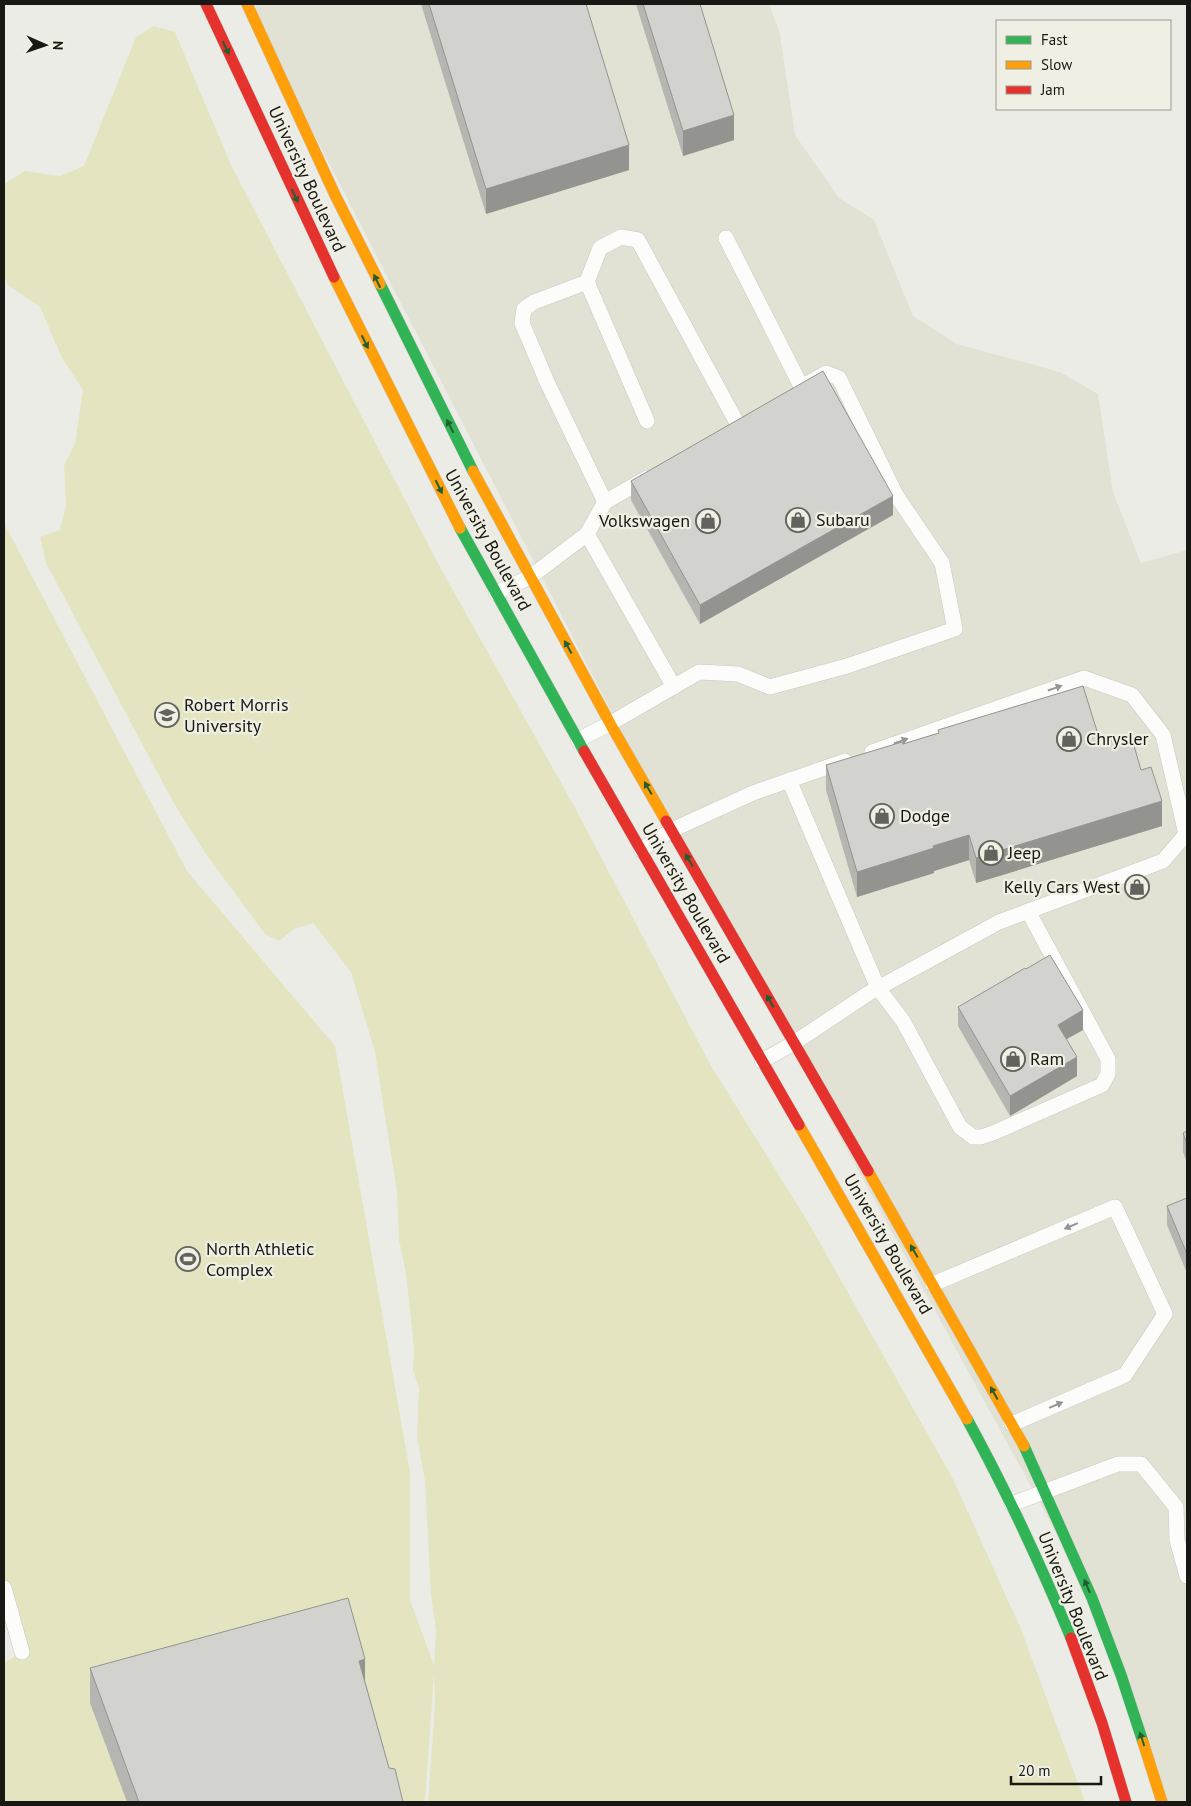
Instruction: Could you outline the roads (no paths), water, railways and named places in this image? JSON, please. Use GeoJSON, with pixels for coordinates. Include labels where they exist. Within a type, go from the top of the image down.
{"type":"FeatureCollection","features":[{"type":"Feature","properties":{"kind":"main road","name":"University Boulevard"},"geometry":{"type":"LineString","coordinates":[[206,4],[343,296],[447,504],[578,740],[958,1402],[1012,1504],[1070,1636],[1126,1802]]}},
{"type":"Feature","properties":{"kind":"main road","name":"University Boulevard"},"geometry":{"type":"LineString","coordinates":[[247,4],[343,212],[480,486],[611,723],[1012,1424],[1096,1607],[1121,1675],[1162,1802]]}},
{"type":"Feature","properties":{"kind":"lane"},"geometry":{"type":"LineString","coordinates":[[647,421],[587,282],[600,248],[621,237],[638,240],[738,425]]}},
{"type":"Feature","properties":{"kind":"lane"},"geometry":{"type":"LineString","coordinates":[[726,238],[802,388]]}},
{"type":"Feature","properties":{"kind":"lane"},"geometry":{"type":"LineString","coordinates":[[587,282],[534,302],[524,309],[522,323],[547,382],[605,502]]}},
{"type":"Feature","properties":{"kind":"lane"},"geometry":{"type":"LineString","coordinates":[[578,740],[699,672],[738,674],[770,687],[848,666],[955,629],[942,564],[896,495],[840,378],[826,373],[786,397]]}},
{"type":"Feature","properties":{"kind":"lane"},"geometry":{"type":"LineString","coordinates":[[721,435],[754,416]]}},
{"type":"Feature","properties":{"kind":"lane"},"geometry":{"type":"LineString","coordinates":[[496,593],[530,577],[587,534],[605,502],[663,468]]}},
{"type":"Feature","properties":{"kind":"lane"},"geometry":{"type":"LineString","coordinates":[[587,534],[674,686]]}},
{"type":"Feature","properties":{"kind":"lane"},"geometry":{"type":"LineString","coordinates":[[641,850],[672,830],[753,793],[1084,678],[1132,694],[1163,735],[1186,834],[1163,861],[998,922],[878,988],[794,1043],[762,1061]]}},
{"type":"Feature","properties":{"kind":"lane"},"geometry":{"type":"LineString","coordinates":[[789,780],[878,988],[903,1021],[960,1127],[973,1138],[993,1133],[1102,1085],[1108,1074],[1108,1059],[1028,911]]}},
{"type":"Feature","properties":{"kind":"lane"},"geometry":{"type":"LineString","coordinates":[[933,1284],[1116,1207],[1165,1314],[1125,1375],[1012,1424]]}},
{"type":"Feature","properties":{"kind":"lane"},"geometry":{"type":"LineString","coordinates":[[1012,1504],[1118,1464],[1141,1464],[1182,1505],[1177,1540],[1187,1576]]}},
{"type":"Feature","properties":{"kind":"lane"},"geometry":{"type":"LineString","coordinates":[[4,1588],[22,1652]]}},
{"type":"Feature","properties":{"kind":"place","name":"Subaru"},"geometry":{"type":"Point","coordinates":[798,520]}},
{"type":"Feature","properties":{"kind":"place","name":"Volkswagen"},"geometry":{"type":"Point","coordinates":[708,521]}},
{"type":"Feature","properties":{"kind":"place","name":"Robert Morris University"},"geometry":{"type":"Point","coordinates":[167,715]}},
{"type":"Feature","properties":{"kind":"place","name":"Chrysler"},"geometry":{"type":"Point","coordinates":[1069,739]}},
{"type":"Feature","properties":{"kind":"place","name":"Dodge"},"geometry":{"type":"Point","coordinates":[882,816]}},
{"type":"Feature","properties":{"kind":"place","name":"Jeep"},"geometry":{"type":"Point","coordinates":[991,853]}},
{"type":"Feature","properties":{"kind":"place","name":"Kelly Cars West"},"geometry":{"type":"Point","coordinates":[1137,887]}},
{"type":"Feature","properties":{"kind":"place","name":"Ram"},"geometry":{"type":"Point","coordinates":[1013,1059]}},
{"type":"Feature","properties":{"kind":"place","name":"North Athletic Complex"},"geometry":{"type":"Point","coordinates":[188,1259]}}]}
